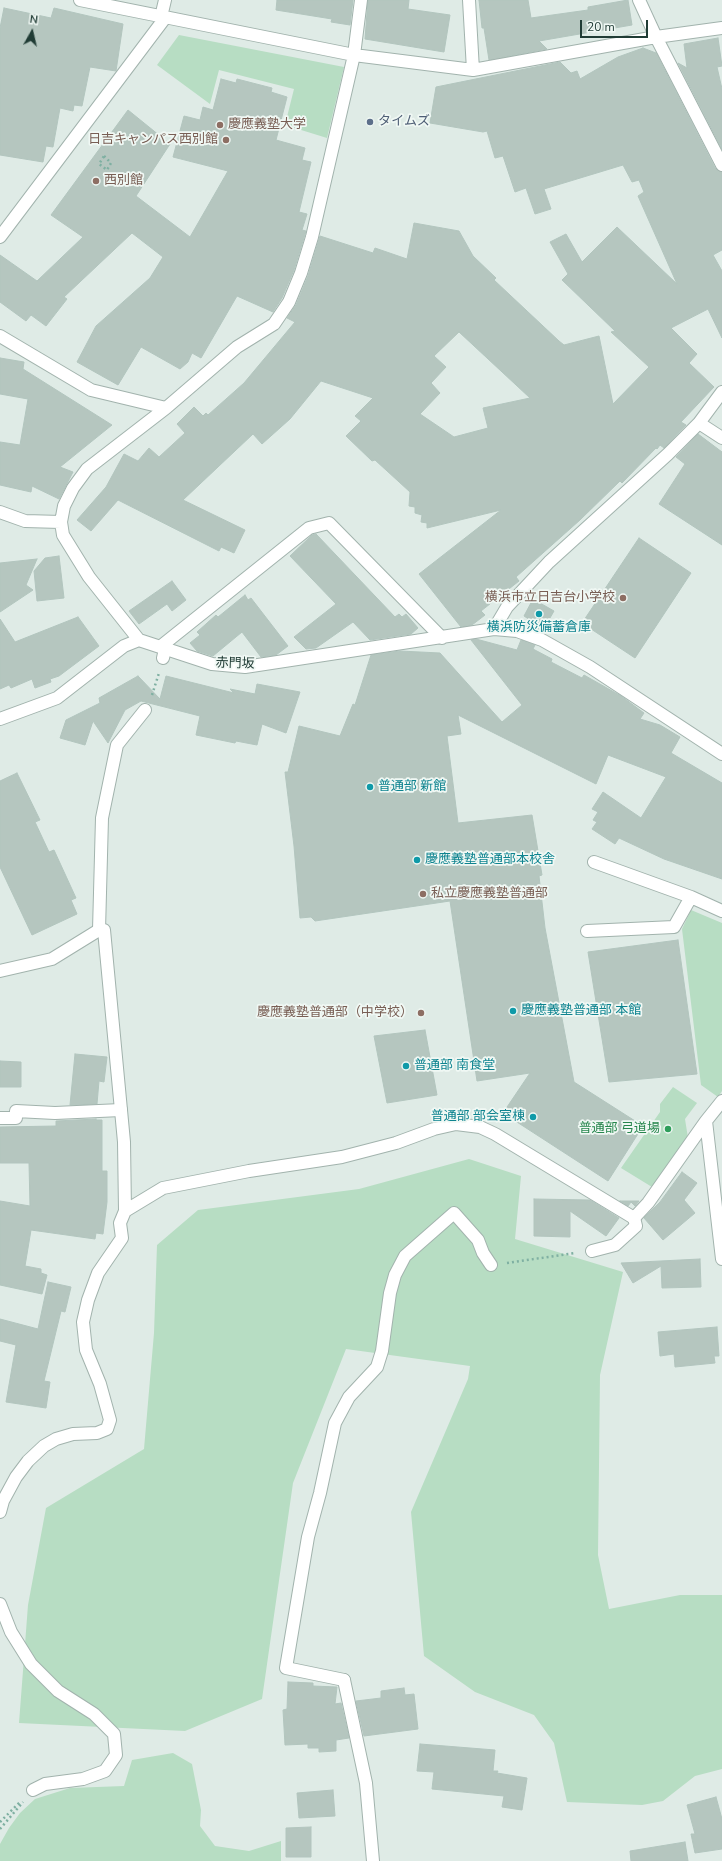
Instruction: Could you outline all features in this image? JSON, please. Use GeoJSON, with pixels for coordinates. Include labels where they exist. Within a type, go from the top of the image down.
{"type":"FeatureCollection","features":[{"type":"Feature","properties":{"kind":"street"},"geometry":{"type":"LineString","coordinates":[[80,0],[163,18],[354,55],[473,70],[722,28]]}},
{"type":"Feature","properties":{"kind":"street"},"geometry":{"type":"LineString","coordinates":[[0,237],[163,18],[165,0]]}},
{"type":"Feature","properties":{"kind":"street"},"geometry":{"type":"LineString","coordinates":[[0,719],[57,698],[124,646],[139,640],[89,577],[63,536],[61,522],[64,506],[70,494],[87,469],[166,408],[237,347],[274,324],[289,302],[312,237],[354,55],[361,0]]}},
{"type":"Feature","properties":{"kind":"street"},"geometry":{"type":"LineString","coordinates":[[469,0],[473,70]]}},
{"type":"Feature","properties":{"kind":"street"},"geometry":{"type":"LineString","coordinates":[[640,0],[656,38],[722,165]]}},
{"type":"Feature","properties":{"kind":"street"},"geometry":{"type":"LineString","coordinates":[[0,336],[91,390],[166,408]]}},
{"type":"Feature","properties":{"kind":"street"},"geometry":{"type":"LineString","coordinates":[[494,629],[508,607],[548,562],[668,454],[699,423],[722,392]]}},
{"type":"Feature","properties":{"kind":"street"},"geometry":{"type":"LineString","coordinates":[[699,423],[722,438]]}},
{"type":"Feature","properties":{"kind":"street"},"geometry":{"type":"LineString","coordinates":[[0,512],[25,521],[61,522]]}},
{"type":"Feature","properties":{"kind":"street"},"geometry":{"type":"LineString","coordinates":[[162,652],[309,528],[329,523],[442,638]]}},
{"type":"Feature","properties":{"kind":"street","name":"赤門坂"},"geometry":{"type":"LineString","coordinates":[[139,640],[162,652],[212,664],[244,667],[494,629],[517,631],[542,640],[590,667],[722,754]]}},
{"type":"Feature","properties":{"kind":"street"},"geometry":{"type":"LineString","coordinates":[[99,930],[102,818],[117,745],[145,710]]}},
{"type":"Feature","properties":{"kind":"street"},"geometry":{"type":"LineString","coordinates":[[594,862],[691,897],[722,911]]}},
{"type":"Feature","properties":{"kind":"street"},"geometry":{"type":"LineString","coordinates":[[587,932],[674,927],[691,897]]}},
{"type":"Feature","properties":{"kind":"street"},"geometry":{"type":"LineString","coordinates":[[0,971],[52,959],[99,930],[104,930],[124,1142],[125,1211],[120,1223],[122,1238],[98,1274],[88,1300],[84,1322],[86,1350],[100,1384],[110,1420],[108,1429],[97,1433],[73,1434],[56,1439],[44,1446],[28,1461],[16,1476],[3,1501],[0,1512]]}},
{"type":"Feature","properties":{"kind":"street"},"geometry":{"type":"LineString","coordinates":[[634,1218],[648,1203],[722,1100]]}},
{"type":"Feature","properties":{"kind":"street"},"geometry":{"type":"LineString","coordinates":[[0,1118],[16,1118],[16,1111],[55,1113],[121,1110]]}},
{"type":"Feature","properties":{"kind":"street"},"geometry":{"type":"LineString","coordinates":[[706,1121],[722,1259]]}},
{"type":"Feature","properties":{"kind":"street"},"geometry":{"type":"LineString","coordinates":[[125,1211],[163,1188],[249,1170],[342,1157],[456,1124],[480,1127],[495,1134],[634,1218],[636,1226],[614,1245],[592,1251]]}},
{"type":"Feature","properties":{"kind":"street"},"geometry":{"type":"LineString","coordinates":[[373,1861],[366,1783],[344,1680],[286,1668],[308,1537],[320,1493],[335,1422],[349,1397],[377,1367],[382,1351],[390,1293],[395,1275],[405,1256],[454,1213],[478,1240],[483,1253],[491,1265]]}},
{"type":"Feature","properties":{"kind":"street"},"geometry":{"type":"LineString","coordinates":[[0,1604],[11,1632],[31,1664],[58,1691],[94,1714],[114,1734],[116,1755],[104,1771],[83,1779],[45,1784],[33,1790]]}},
{"type":"Feature","properties":{"kind":"path"},"geometry":{"type":"LineString","coordinates":[[104,156],[111,163],[107,170],[99,164],[104,156]]}},
{"type":"Feature","properties":{"kind":"path"},"geometry":{"type":"LineString","coordinates":[[145,710],[154,689],[162,652]]}},
{"type":"Feature","properties":{"kind":"path"},"geometry":{"type":"LineString","coordinates":[[491,1265],[592,1251]]}},
{"type":"Feature","properties":{"kind":"path"},"geometry":{"type":"LineString","coordinates":[[0,1822],[33,1790]]}},
{"type":"Feature","properties":{"kind":"green space"},"geometry":{"type":"Polygon","coordinates":[[[179,35],[344,67],[327,138],[285,125],[294,89],[219,70],[210,104],[157,65],[179,35]]]}},
{"type":"Feature","properties":{"kind":"green space"},"geometry":{"type":"Polygon","coordinates":[[[691,910],[722,923],[722,1091],[718,1097],[701,1085],[682,929],[691,910]]]}},
{"type":"Feature","properties":{"kind":"green space","name":"普通部 弓道場"},"geometry":{"type":"Polygon","coordinates":[[[673,1087],[697,1103],[685,1119],[688,1138],[652,1187],[621,1168],[660,1112],[660,1104],[673,1087]]]}},
{"type":"Feature","properties":{"kind":"green space"},"geometry":{"type":"Polygon","coordinates":[[[469,1159],[521,1176],[515,1239],[623,1272],[600,1375],[598,1555],[609,1609],[680,1595],[722,1595],[722,1769],[695,1776],[663,1801],[642,1805],[567,1802],[554,1743],[534,1715],[475,1692],[424,1656],[411,1512],[468,1379],[470,1366],[346,1349],[293,1483],[262,1699],[185,1731],[19,1723],[28,1605],[46,1508],[144,1449],[154,1333],[157,1245],[198,1210],[359,1189],[469,1159]]]}},
{"type":"Feature","properties":{"kind":"green space"},"geometry":{"type":"Polygon","coordinates":[[[173,1753],[192,1764],[201,1810],[200,1826],[215,1846],[249,1851],[281,1841],[281,1861],[0,1861],[0,1844],[9,1828],[20,1813],[35,1799],[70,1788],[124,1786],[132,1760],[173,1753]]]}},
{"type":"Feature","properties":{"kind":"building"},"geometry":{"type":"Polygon","coordinates":[[[277,0],[353,0],[350,25],[331,22],[332,19],[276,10],[277,0]]]}},
{"type":"Feature","properties":{"kind":"building"},"geometry":{"type":"Polygon","coordinates":[[[368,0],[409,0],[408,9],[450,15],[444,52],[365,39],[368,0]]]}},
{"type":"Feature","properties":{"kind":"building"},"geometry":{"type":"Polygon","coordinates":[[[479,0],[528,0],[531,18],[588,10],[588,7],[628,0],[632,25],[539,41],[547,49],[489,60],[484,28],[482,28],[479,0]]]}},
{"type":"Feature","properties":{"kind":"building"},"geometry":{"type":"Polygon","coordinates":[[[4,8],[51,18],[54,8],[123,24],[116,71],[90,67],[82,106],[74,105],[73,111],[60,108],[53,147],[46,146],[43,162],[0,155],[0,28],[4,8]]]}},
{"type":"Feature","properties":{"kind":"building"},"geometry":{"type":"Polygon","coordinates":[[[718,38],[722,66],[717,67],[722,89],[722,149],[678,63],[687,68],[684,44],[718,38]]]}},
{"type":"Feature","properties":{"kind":"building"},"geometry":{"type":"Polygon","coordinates":[[[643,48],[656,53],[715,168],[722,172],[722,250],[713,255],[722,271],[722,338],[708,309],[671,328],[697,354],[689,363],[714,387],[681,422],[686,425],[664,448],[660,445],[657,449],[656,448],[622,483],[620,481],[580,520],[516,577],[519,581],[481,611],[485,615],[472,625],[461,627],[419,574],[501,510],[427,528],[427,523],[421,522],[422,515],[415,513],[415,507],[409,506],[410,492],[375,460],[372,461],[346,436],[361,421],[355,416],[373,398],[321,381],[290,419],[262,444],[253,434],[183,500],[245,530],[234,553],[221,547],[219,551],[118,500],[91,531],[77,520],[106,487],[124,454],[138,461],[149,448],[159,457],[185,433],[177,424],[194,407],[203,416],[206,413],[208,415],[244,383],[295,322],[287,318],[296,305],[308,276],[320,236],[373,253],[375,248],[407,259],[414,223],[459,231],[473,256],[496,278],[494,280],[564,345],[599,336],[613,404],[649,367],[611,332],[615,331],[562,280],[568,274],[550,242],[566,234],[582,262],[617,227],[677,284],[638,196],[644,192],[639,180],[632,182],[623,165],[544,189],[551,209],[535,214],[526,188],[515,192],[503,156],[495,158],[487,131],[483,132],[430,123],[436,87],[560,62],[571,73],[577,71],[580,79],[618,57],[643,48]],[[459,332],[434,356],[446,367],[431,383],[440,393],[420,414],[454,437],[488,428],[483,408],[530,398],[459,332]]]}},
{"type":"Feature","properties":{"kind":"building"},"geometry":{"type":"Polygon","coordinates":[[[221,79],[236,83],[237,79],[272,88],[271,92],[287,97],[276,140],[305,148],[302,160],[311,162],[299,212],[307,214],[302,230],[306,231],[294,270],[282,298],[273,312],[237,296],[201,358],[192,353],[188,362],[180,369],[141,347],[118,385],[77,362],[96,326],[150,278],[163,257],[132,233],[64,297],[67,299],[46,326],[31,315],[26,321],[0,302],[0,255],[37,281],[83,237],[51,215],[128,110],[170,144],[136,196],[190,237],[228,171],[173,157],[184,116],[200,120],[203,107],[213,110],[221,79]]]}},
{"type":"Feature","properties":{"kind":"building"},"geometry":{"type":"Polygon","coordinates":[[[0,358],[24,362],[23,369],[112,425],[60,467],[73,472],[59,499],[32,486],[31,492],[0,485],[0,442],[20,445],[28,399],[0,394],[0,358]]]}},
{"type":"Feature","properties":{"kind":"building"},"geometry":{"type":"Polygon","coordinates":[[[698,434],[722,452],[722,545],[659,504],[685,464],[676,457],[698,434]]]}},
{"type":"Feature","properties":{"kind":"building"},"geometry":{"type":"Polygon","coordinates":[[[316,534],[395,617],[399,614],[402,617],[406,614],[418,628],[411,634],[370,640],[353,622],[316,648],[306,649],[294,637],[336,604],[290,556],[312,535],[316,534]]]}},
{"type":"Feature","properties":{"kind":"building"},"geometry":{"type":"Polygon","coordinates":[[[639,538],[691,573],[635,658],[582,623],[639,538]]]}},
{"type":"Feature","properties":{"kind":"building"},"geometry":{"type":"Polygon","coordinates":[[[59,556],[64,598],[37,601],[34,571],[45,558],[59,556]]]}},
{"type":"Feature","properties":{"kind":"building"},"geometry":{"type":"Polygon","coordinates":[[[37,559],[26,585],[33,590],[0,612],[0,563],[37,559]]]}},
{"type":"Feature","properties":{"kind":"building"},"geometry":{"type":"Polygon","coordinates":[[[172,581],[186,600],[172,611],[167,604],[139,624],[129,611],[172,581]]]}},
{"type":"Feature","properties":{"kind":"building"},"geometry":{"type":"Polygon","coordinates":[[[245,595],[248,600],[251,598],[288,646],[276,655],[261,657],[242,632],[213,656],[197,651],[190,643],[200,635],[197,632],[216,615],[218,617],[245,595]]]}},
{"type":"Feature","properties":{"kind":"building","name":"横浜防災備蓄倉庫"},"geometry":{"type":"Polygon","coordinates":[[[533,599],[554,611],[542,632],[527,627],[530,620],[524,616],[533,599]]]}},
{"type":"Feature","properties":{"kind":"building"},"geometry":{"type":"Polygon","coordinates":[[[78,617],[99,646],[59,676],[50,679],[51,682],[35,688],[32,679],[11,688],[9,685],[0,689],[0,619],[15,642],[78,617]]]}},
{"type":"Feature","properties":{"kind":"building"},"geometry":{"type":"Polygon","coordinates":[[[476,639],[517,650],[521,640],[535,645],[533,649],[552,659],[551,662],[582,678],[584,675],[621,696],[644,713],[640,719],[660,725],[680,737],[671,753],[722,783],[722,879],[664,859],[619,838],[615,844],[592,829],[597,822],[593,820],[598,812],[592,809],[603,792],[641,818],[666,777],[608,755],[596,784],[458,715],[461,734],[447,736],[458,823],[532,815],[542,875],[539,876],[545,928],[574,1082],[643,1126],[608,1181],[503,1113],[530,1073],[477,1081],[450,901],[315,921],[311,917],[300,918],[294,846],[285,772],[288,772],[299,726],[340,736],[353,704],[355,705],[371,655],[400,651],[440,653],[502,722],[522,705],[471,640],[476,639]]]}},
{"type":"Feature","properties":{"kind":"building"},"geometry":{"type":"Polygon","coordinates":[[[138,676],[160,699],[166,676],[234,693],[230,689],[255,694],[257,684],[300,692],[286,733],[262,724],[257,745],[236,741],[235,743],[196,735],[200,716],[141,701],[125,710],[108,743],[93,721],[85,745],[60,738],[66,720],[100,703],[99,698],[138,676]]]}},
{"type":"Feature","properties":{"kind":"building"},"geometry":{"type":"Polygon","coordinates":[[[17,773],[40,820],[35,822],[49,852],[54,850],[76,898],[71,900],[77,914],[32,935],[0,867],[0,781],[17,773]]]}},
{"type":"Feature","properties":{"kind":"building"},"geometry":{"type":"Polygon","coordinates":[[[678,940],[697,1074],[609,1082],[588,952],[678,940]]]}},
{"type":"Feature","properties":{"kind":"building","name":"普通部 南食堂"},"geometry":{"type":"Polygon","coordinates":[[[425,1030],[437,1095],[387,1103],[374,1036],[425,1030]]]}},
{"type":"Feature","properties":{"kind":"building"},"geometry":{"type":"Polygon","coordinates":[[[75,1054],[107,1057],[104,1082],[99,1081],[97,1104],[70,1105],[75,1054]]]}},
{"type":"Feature","properties":{"kind":"building"},"geometry":{"type":"Polygon","coordinates":[[[0,1061],[21,1062],[21,1087],[0,1087],[0,1061]]]}},
{"type":"Feature","properties":{"kind":"building"},"geometry":{"type":"Polygon","coordinates":[[[102,1120],[102,1171],[107,1171],[107,1202],[103,1234],[96,1233],[95,1239],[31,1230],[25,1266],[41,1269],[41,1273],[47,1275],[42,1294],[0,1285],[0,1201],[30,1206],[29,1163],[0,1163],[0,1127],[56,1126],[56,1121],[102,1120]]]}},
{"type":"Feature","properties":{"kind":"building"},"geometry":{"type":"Polygon","coordinates":[[[682,1172],[697,1183],[684,1200],[695,1213],[663,1240],[644,1218],[660,1202],[682,1172]]]}},
{"type":"Feature","properties":{"kind":"building"},"geometry":{"type":"Polygon","coordinates":[[[534,1199],[590,1200],[619,1218],[606,1236],[570,1211],[570,1237],[534,1236],[534,1199]]]}},
{"type":"Feature","properties":{"kind":"building"},"geometry":{"type":"Polygon","coordinates":[[[620,1201],[639,1201],[635,1206],[631,1202],[628,1206],[620,1201]]]}},
{"type":"Feature","properties":{"kind":"building"},"geometry":{"type":"Polygon","coordinates":[[[700,1259],[701,1287],[662,1288],[661,1266],[633,1283],[621,1263],[700,1259]]]}},
{"type":"Feature","properties":{"kind":"building"},"geometry":{"type":"Polygon","coordinates":[[[48,1282],[71,1287],[65,1312],[61,1311],[44,1381],[50,1382],[46,1408],[6,1402],[16,1345],[0,1341],[0,1319],[38,1329],[48,1282]]]}},
{"type":"Feature","properties":{"kind":"building"},"geometry":{"type":"Polygon","coordinates":[[[717,1327],[719,1356],[714,1356],[715,1363],[675,1367],[674,1354],[660,1356],[658,1332],[717,1327]]]}},
{"type":"Feature","properties":{"kind":"building"},"geometry":{"type":"Polygon","coordinates":[[[288,1682],[313,1683],[313,1686],[337,1687],[335,1704],[341,1703],[349,1738],[336,1740],[336,1751],[319,1752],[319,1748],[308,1748],[308,1744],[285,1745],[283,1710],[287,1709],[288,1682]]]}},
{"type":"Feature","properties":{"kind":"building"},"geometry":{"type":"Polygon","coordinates":[[[404,1688],[405,1695],[414,1694],[418,1729],[364,1736],[356,1701],[381,1698],[381,1691],[404,1688]]]}},
{"type":"Feature","properties":{"kind":"building"},"geometry":{"type":"Polygon","coordinates":[[[420,1744],[495,1750],[493,1771],[527,1778],[522,1810],[502,1807],[504,1796],[432,1789],[434,1772],[417,1771],[420,1744]]]}},
{"type":"Feature","properties":{"kind":"building"},"geometry":{"type":"Polygon","coordinates":[[[333,1790],[335,1816],[299,1818],[297,1793],[333,1790]]]}},
{"type":"Feature","properties":{"kind":"building"},"geometry":{"type":"Polygon","coordinates":[[[716,1797],[722,1819],[722,1849],[695,1853],[691,1834],[695,1834],[687,1805],[716,1797]]]}},
{"type":"Feature","properties":{"kind":"building"},"geometry":{"type":"Polygon","coordinates":[[[311,1827],[311,1857],[286,1857],[286,1828],[311,1827]]]}},
{"type":"Feature","properties":{"kind":"building"},"geometry":{"type":"Polygon","coordinates":[[[685,1842],[688,1861],[631,1861],[630,1851],[685,1842]]]}},
{"type":"Feature","properties":{"kind":"place","name":"タイムズ"},"geometry":{"type":"Point","coordinates":[370,122]}},
{"type":"Feature","properties":{"kind":"place","name":"慶應義塾大学"},"geometry":{"type":"Point","coordinates":[220,125]}},
{"type":"Feature","properties":{"kind":"place","name":"日吉キャンパス西別館"},"geometry":{"type":"Point","coordinates":[226,140]}},
{"type":"Feature","properties":{"kind":"place","name":"西別館"},"geometry":{"type":"Point","coordinates":[96,181]}},
{"type":"Feature","properties":{"kind":"place","name":"横浜市立日吉台小学校"},"geometry":{"type":"Point","coordinates":[623,598]}},
{"type":"Feature","properties":{"kind":"place","name":"横浜防災備蓄倉庫"},"geometry":{"type":"Point","coordinates":[539,614]}},
{"type":"Feature","properties":{"kind":"place","name":"普通部 新館"},"geometry":{"type":"Point","coordinates":[370,787]}},
{"type":"Feature","properties":{"kind":"place","name":"慶應義塾普通部本校舎"},"geometry":{"type":"Point","coordinates":[417,860]}},
{"type":"Feature","properties":{"kind":"place","name":"私立慶應義塾普通部"},"geometry":{"type":"Point","coordinates":[423,894]}},
{"type":"Feature","properties":{"kind":"place","name":"慶應義塾普通部 本館"},"geometry":{"type":"Point","coordinates":[513,1011]}},
{"type":"Feature","properties":{"kind":"place","name":"慶應義塾普通部（中学校）"},"geometry":{"type":"Point","coordinates":[421,1013]}},
{"type":"Feature","properties":{"kind":"place","name":"普通部 南食堂"},"geometry":{"type":"Point","coordinates":[406,1066]}},
{"type":"Feature","properties":{"kind":"place","name":"普通部 部会室棟"},"geometry":{"type":"Point","coordinates":[533,1117]}},
{"type":"Feature","properties":{"kind":"place","name":"普通部 弓道場"},"geometry":{"type":"Point","coordinates":[668,1129]}}]}
